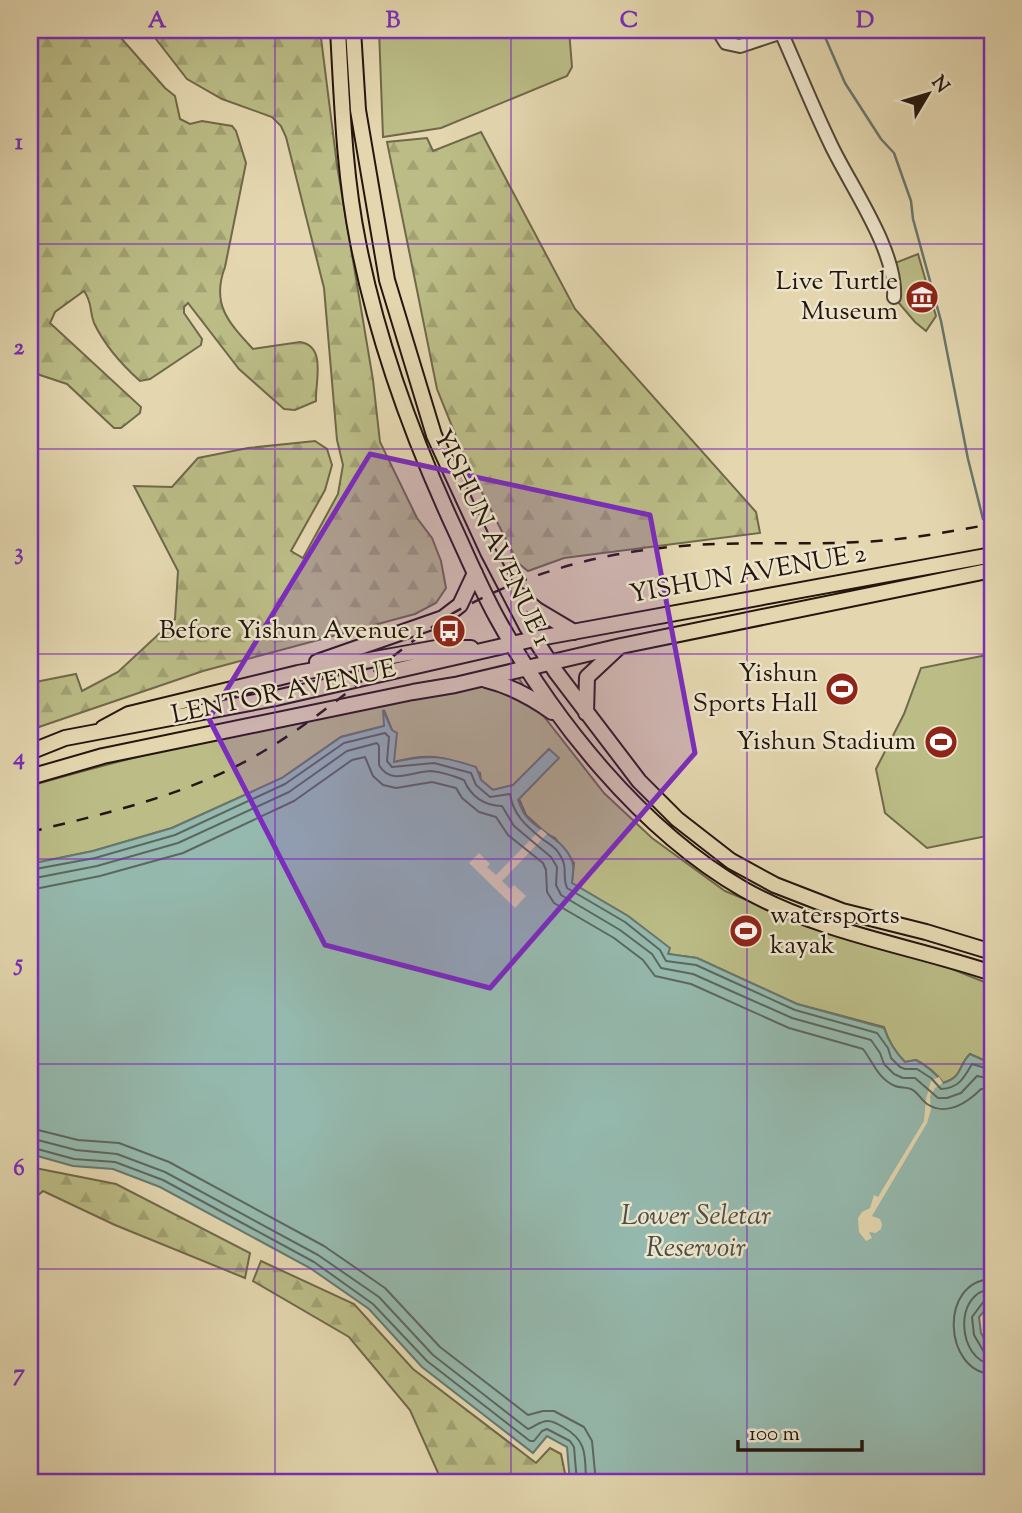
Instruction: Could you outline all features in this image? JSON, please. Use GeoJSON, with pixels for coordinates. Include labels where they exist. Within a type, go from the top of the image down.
{"type":"FeatureCollection","features":[{"type":"Feature","properties":{"kind":"main road","name":"YISHUN AVENUE 1"},"geometry":{"type":"LineString","coordinates":[[338,30],[345,142],[357,240],[396,388],[420,451],[475,573],[512,643],[562,719],[648,816],[705,865],[785,911],[828,927],[992,973]]}},
{"type":"Feature","properties":{"kind":"main road","name":"YISHUN AVENUE 1"},"geometry":{"type":"LineString","coordinates":[[354,30],[358,110],[387,280],[434,435],[506,584],[549,662],[614,751],[653,794],[699,839],[731,861],[775,885],[842,911],[992,952]]}},
{"type":"Feature","properties":{"kind":"main road","name":"YISHUN AVENUE 2"},"geometry":{"type":"LineString","coordinates":[[512,643],[992,555]]}},
{"type":"Feature","properties":{"kind":"main road","name":"YISHUN AVENUE 2"},"geometry":{"type":"LineString","coordinates":[[549,662],[992,570]]}},
{"type":"Feature","properties":{"kind":"main road"},"geometry":{"type":"LineString","coordinates":[[250,685],[443,618],[460,605],[475,573]]}},
{"type":"Feature","properties":{"kind":"main road"},"geometry":{"type":"LineString","coordinates":[[506,584],[537,610],[573,632]]}},
{"type":"Feature","properties":{"kind":"main road","name":"LENTOR AVENUE"},"geometry":{"type":"LineString","coordinates":[[30,752],[65,738],[358,680],[512,643]]}},
{"type":"Feature","properties":{"kind":"main road"},"geometry":{"type":"LineString","coordinates":[[586,713],[587,677],[621,646]]}},
{"type":"Feature","properties":{"kind":"main road"},"geometry":{"type":"LineString","coordinates":[[89,735],[129,714],[298,673],[436,648],[490,648]]}},
{"type":"Feature","properties":{"kind":"main road","name":"LENTOR AVENUE"},"geometry":{"type":"LineString","coordinates":[[30,777],[128,750],[482,679],[549,662]]}},
{"type":"Feature","properties":{"kind":"main road"},"geometry":{"type":"LineString","coordinates":[[482,679],[503,684],[526,695],[562,719]]}},
{"type":"Feature","properties":{"kind":"main road"},"geometry":{"type":"LineString","coordinates":[[648,816],[638,796],[644,792],[653,794]]}},
{"type":"Feature","properties":{"kind":"street"},"geometry":{"type":"LineString","coordinates":[[718,30],[726,43],[740,46],[785,31],[818,119],[892,269],[894,298]]}},
{"type":"Feature","properties":{"kind":"highlighted area"},"geometry":{"type":"Polygon","coordinates":[[[370,454],[650,515],[695,753],[490,988],[325,945],[209,719],[370,454]]]}},
{"type":"Feature","properties":{"kind":"green space"},"geometry":{"type":"Polygon","coordinates":[[[32,30],[114,30],[175,96],[180,119],[190,124],[202,121],[232,126],[236,131],[246,163],[221,280],[221,302],[229,321],[253,349],[300,342],[314,350],[318,366],[316,401],[295,410],[284,409],[239,369],[188,303],[184,307],[184,313],[202,339],[201,345],[150,379],[140,381],[103,339],[94,323],[84,291],[55,312],[50,323],[141,407],[140,413],[121,428],[114,428],[67,384],[40,375],[30,367],[32,30]]]}},
{"type":"Feature","properties":{"kind":"green space"},"geometry":{"type":"Polygon","coordinates":[[[149,30],[320,30],[337,165],[373,380],[380,442],[417,518],[432,538],[441,561],[446,588],[436,603],[415,614],[203,671],[30,730],[30,683],[76,674],[82,691],[118,672],[175,619],[178,571],[134,486],[172,487],[198,458],[248,448],[315,441],[327,449],[332,465],[325,490],[291,551],[303,558],[338,494],[343,465],[337,440],[324,288],[286,137],[281,126],[272,117],[222,99],[187,79],[149,30]]]}},
{"type":"Feature","properties":{"kind":"green space"},"geometry":{"type":"Polygon","coordinates":[[[379,30],[569,30],[572,67],[567,76],[441,128],[383,137],[379,30]]]}},
{"type":"Feature","properties":{"kind":"green space"},"geometry":{"type":"Polygon","coordinates":[[[481,132],[575,309],[756,512],[760,533],[564,558],[528,571],[518,563],[466,461],[437,389],[387,142],[427,138],[433,151],[481,132]]]}},
{"type":"Feature","properties":{"kind":"green space","name":"Live Turtle Museum"},"geometry":{"type":"Polygon","coordinates":[[[918,254],[936,316],[926,331],[898,302],[901,288],[895,263],[918,254]]]}},
{"type":"Feature","properties":{"kind":"green space","name":"Yishun Stadium"},"geometry":{"type":"Polygon","coordinates":[[[992,654],[992,835],[927,848],[885,813],[876,769],[904,714],[921,668],[992,654]]]}},
{"type":"Feature","properties":{"kind":"green space"},"geometry":{"type":"Polygon","coordinates":[[[516,674],[542,714],[604,793],[652,838],[725,891],[785,916],[952,969],[992,985],[992,1064],[970,1054],[957,1074],[943,1083],[931,1070],[916,1060],[905,1062],[898,1055],[884,1027],[797,1004],[697,958],[668,954],[669,948],[628,916],[572,883],[574,863],[555,838],[526,815],[513,785],[493,790],[481,780],[480,773],[458,762],[438,757],[418,757],[394,762],[392,730],[384,710],[384,726],[341,737],[282,778],[172,828],[93,851],[30,864],[30,786],[272,725],[516,674]]]}},
{"type":"Feature","properties":{"kind":"green space"},"geometry":{"type":"Polygon","coordinates":[[[30,1167],[116,1184],[250,1253],[245,1278],[115,1225],[43,1191],[30,1202],[30,1167]]]}},
{"type":"Feature","properties":{"kind":"green space"},"geometry":{"type":"Polygon","coordinates":[[[261,1261],[354,1304],[413,1369],[536,1463],[550,1448],[561,1454],[567,1483],[431,1483],[439,1475],[410,1410],[349,1337],[253,1281],[261,1261]]]}},
{"type":"Feature","properties":{"kind":"water","name":"Lower Seletar Reservoir"},"geometry":{"type":"Polygon","coordinates":[[[383,710],[392,730],[397,733],[394,762],[426,757],[465,763],[476,767],[481,780],[493,790],[513,785],[549,749],[559,758],[518,800],[524,813],[568,853],[573,867],[572,883],[628,916],[670,948],[668,954],[697,958],[797,1004],[884,1028],[898,1055],[905,1062],[916,1060],[931,1070],[943,1083],[957,1074],[970,1054],[992,1064],[992,1302],[979,1317],[981,1333],[992,1353],[992,1483],[570,1483],[567,1447],[547,1436],[533,1453],[422,1367],[369,1309],[310,1268],[160,1187],[113,1169],[73,1166],[30,1154],[30,864],[93,851],[172,828],[282,778],[341,737],[384,726],[383,710]]]}},
{"type":"Feature","properties":{"kind":"pier"},"geometry":{"type":"Polygon","coordinates":[[[541,829],[547,834],[502,881],[510,889],[514,885],[526,896],[515,908],[469,863],[479,853],[490,864],[487,867],[496,875],[541,829]]]}},
{"type":"Feature","properties":{"kind":"pier"},"geometry":{"type":"Polygon","coordinates":[[[939,1077],[943,1083],[935,1088],[930,1096],[931,1110],[927,1123],[872,1216],[880,1219],[881,1229],[876,1233],[869,1232],[872,1238],[866,1241],[859,1232],[858,1218],[870,1208],[874,1195],[878,1197],[924,1121],[931,1081],[939,1077]]]}},
{"type":"Feature","properties":{"kind":"waterway"},"geometry":{"type":"LineString","coordinates":[[822,30],[845,83],[881,139],[894,153],[911,201],[913,219],[941,321],[968,459],[983,519]]}},
{"type":"Feature","properties":{"kind":"railway"},"geometry":{"type":"LineString","coordinates":[[30,832],[153,799],[241,764],[293,733],[448,616],[479,599],[545,573],[612,555],[682,546],[877,541],[992,524]]}},
{"type":"Feature","properties":{"kind":"place","name":"Live Turtle Museum"},"geometry":{"type":"Point","coordinates":[922,297]}},
{"type":"Feature","properties":{"kind":"place","name":"Before Yishun Avenue 1"},"geometry":{"type":"Point","coordinates":[449,631]}},
{"type":"Feature","properties":{"kind":"place","name":"Yishun Sports Hall"},"geometry":{"type":"Point","coordinates":[842,689]}},
{"type":"Feature","properties":{"kind":"place","name":"Yishun Stadium"},"geometry":{"type":"Point","coordinates":[941,742]}},
{"type":"Feature","properties":{"kind":"place","name":"watersports kayak"},"geometry":{"type":"Point","coordinates":[746,931]}}]}
